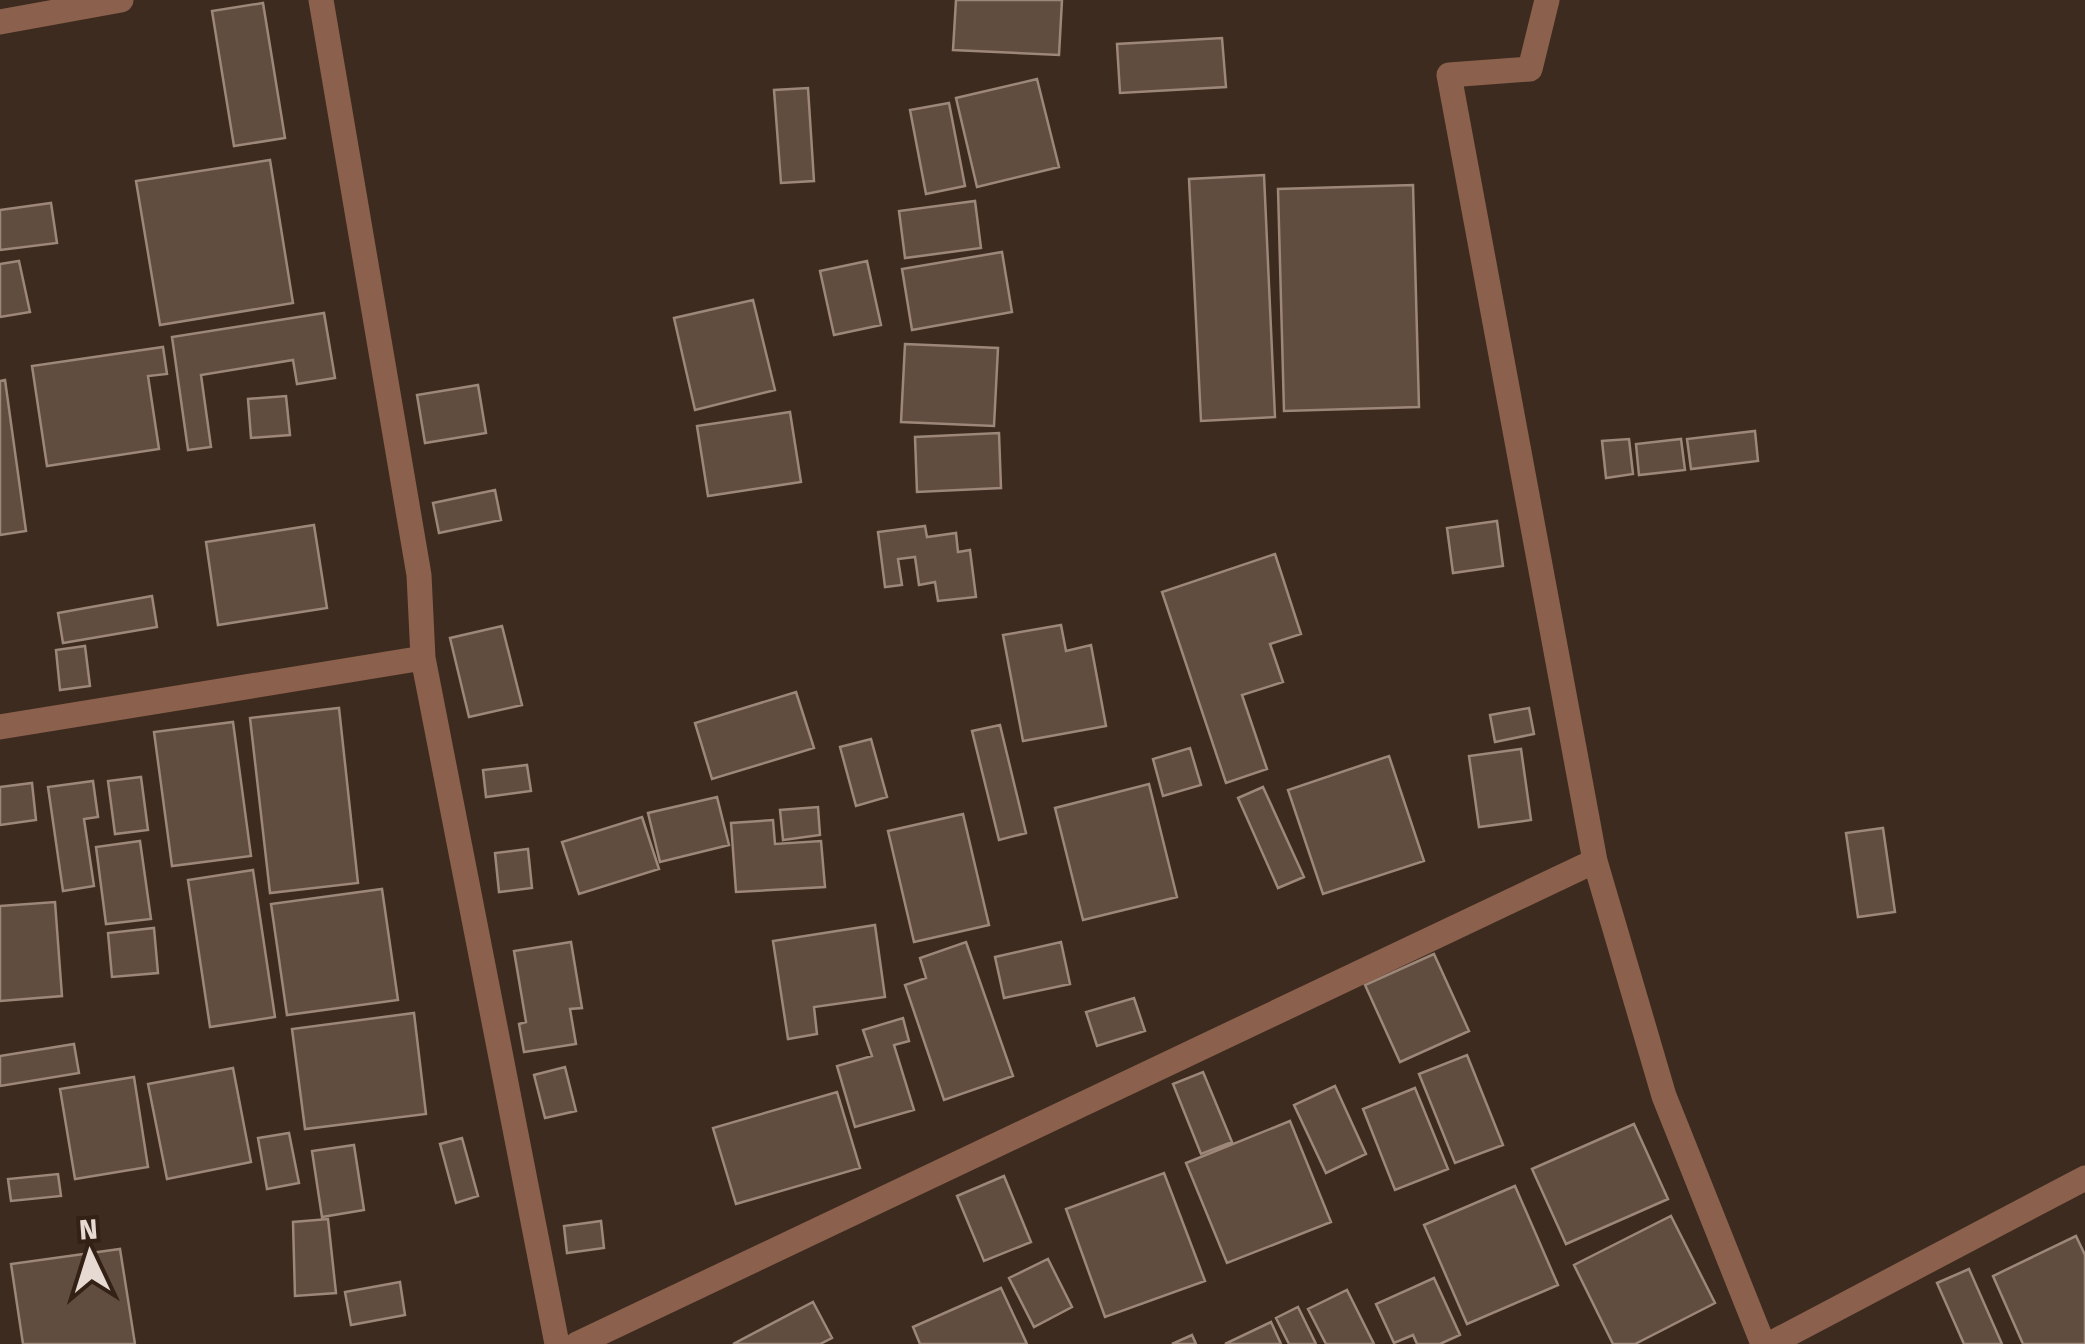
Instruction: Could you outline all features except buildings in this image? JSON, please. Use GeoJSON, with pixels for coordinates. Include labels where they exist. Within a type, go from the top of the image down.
{"type":"FeatureCollection","features":[{"type":"Feature","properties":{"kind":"street"},"geometry":{"type":"LineString","coordinates":[[0,22],[121,0]]}},
{"type":"Feature","properties":{"kind":"street"},"geometry":{"type":"LineString","coordinates":[[321,0],[419,575],[422,658],[557,1344]]}},
{"type":"Feature","properties":{"kind":"street"},"geometry":{"type":"LineString","coordinates":[[1547,0],[1530,69],[1449,74],[1595,861],[1664,1096],[1762,1344]]}},
{"type":"Feature","properties":{"kind":"street"},"geometry":{"type":"LineString","coordinates":[[0,727],[422,658]]}},
{"type":"Feature","properties":{"kind":"street"},"geometry":{"type":"LineString","coordinates":[[577,1344],[1595,861]]}},
{"type":"Feature","properties":{"kind":"street"},"geometry":{"type":"LineString","coordinates":[[1770,1344],[2085,1178]]}}]}
